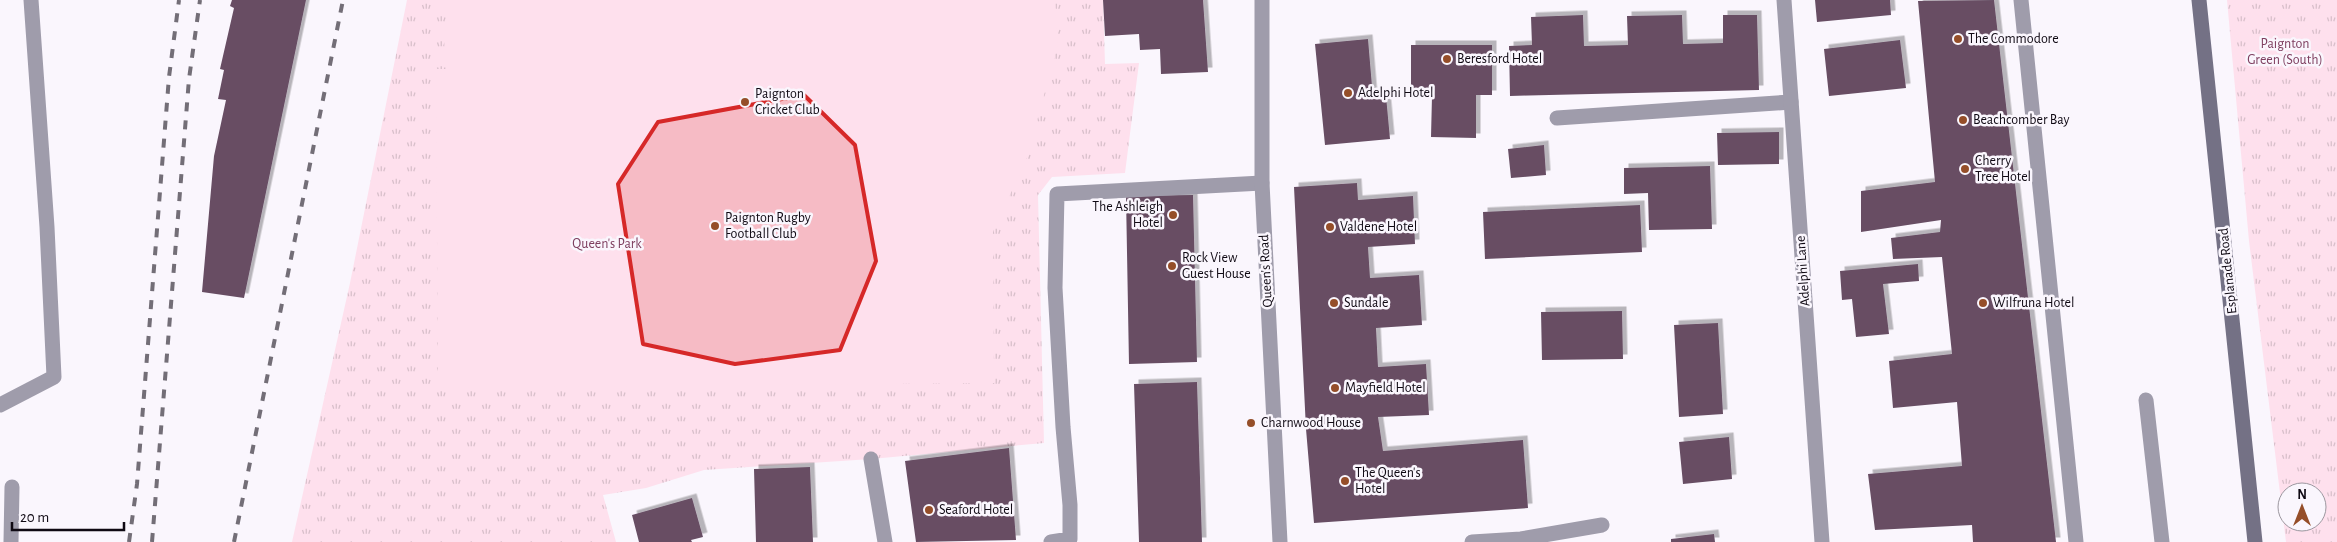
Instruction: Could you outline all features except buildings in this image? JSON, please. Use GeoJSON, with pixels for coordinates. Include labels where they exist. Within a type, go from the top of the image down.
{"type":"FeatureCollection","features":[{"type":"Feature","properties":{"kind":"main road","name":"Esplanade Road"},"geometry":{"type":"LineString","coordinates":[[2199,0],[2255,542]]}},
{"type":"Feature","properties":{"kind":"street"},"geometry":{"type":"LineString","coordinates":[[0,405],[54,377],[48,235],[31,0]]}},
{"type":"Feature","properties":{"kind":"street","name":"Queen's Road"},"geometry":{"type":"LineString","coordinates":[[1262,0],[1262,183],[1280,542]]}},
{"type":"Feature","properties":{"kind":"street","name":"Adelphi Lane"},"geometry":{"type":"LineString","coordinates":[[1784,0],[1822,542]]}},
{"type":"Feature","properties":{"kind":"street"},"geometry":{"type":"LineString","coordinates":[[2021,0],[2076,542]]}},
{"type":"Feature","properties":{"kind":"street"},"geometry":{"type":"LineString","coordinates":[[1557,118],[1791,102]]}},
{"type":"Feature","properties":{"kind":"street"},"geometry":{"type":"LineString","coordinates":[[1051,542],[1070,539],[1070,505],[1063,427],[1055,288],[1057,194],[1262,183]]}},
{"type":"Feature","properties":{"kind":"street"},"geometry":{"type":"LineString","coordinates":[[2146,400],[2162,542]]}},
{"type":"Feature","properties":{"kind":"street"},"geometry":{"type":"LineString","coordinates":[[871,459],[885,542]]}},
{"type":"Feature","properties":{"kind":"street"},"geometry":{"type":"LineString","coordinates":[[11,542],[12,487]]}},
{"type":"Feature","properties":{"kind":"street"},"geometry":{"type":"LineString","coordinates":[[1472,542],[1521,539],[1602,525]]}},
{"type":"Feature","properties":{"kind":"highlighted area"},"geometry":{"type":"Polygon","coordinates":[[[804,95],[855,145],[876,261],[840,350],[735,364],[643,344],[618,184],[658,122],[804,95]]]}},
{"type":"Feature","properties":{"kind":"green space","name":"Queen's Park"},"geometry":{"type":"Polygon","coordinates":[[[407,0],[1103,0],[1105,64],[1139,63],[1125,173],[1052,177],[1038,195],[1044,443],[871,459],[704,470],[646,488],[603,495],[616,542],[292,542],[350,283],[407,0]]]}},
{"type":"Feature","properties":{"kind":"green space","name":"Paignton Cricket Club"},"geometry":{"type":"Polygon","coordinates":[[[451,0],[1055,0],[1058,44],[1026,161],[993,230],[994,383],[438,388],[436,69],[446,69],[444,39],[451,0]]]}},
{"type":"Feature","properties":{"kind":"green space","name":"Paignton Green (South)"},"geometry":{"type":"Polygon","coordinates":[[[2227,0],[2337,0],[2337,542],[2286,542],[2285,532],[2327,532],[2327,482],[2279,482],[2249,241],[2227,0]]]}},
{"type":"Feature","properties":{"kind":"railway"},"geometry":{"type":"LineString","coordinates":[[129,542],[137,484],[169,77],[179,0]]}},
{"type":"Feature","properties":{"kind":"railway"},"geometry":{"type":"LineString","coordinates":[[152,542],[189,79],[200,0]]}},
{"type":"Feature","properties":{"kind":"railway"},"geometry":{"type":"LineString","coordinates":[[234,542],[343,0]]}},
{"type":"Feature","properties":{"kind":"place","name":"The Commodore"},"geometry":{"type":"Point","coordinates":[1958,39]}},
{"type":"Feature","properties":{"kind":"place","name":"Beresford Hotel"},"geometry":{"type":"Point","coordinates":[1447,59]}},
{"type":"Feature","properties":{"kind":"place","name":"Adelphi Hotel"},"geometry":{"type":"Point","coordinates":[1348,93]}},
{"type":"Feature","properties":{"kind":"place","name":"Paignton Cricket Club"},"geometry":{"type":"Point","coordinates":[745,102]}},
{"type":"Feature","properties":{"kind":"place","name":"Beachcomber Bay"},"geometry":{"type":"Point","coordinates":[1963,120]}},
{"type":"Feature","properties":{"kind":"place","name":"Cherry Tree Hotel"},"geometry":{"type":"Point","coordinates":[1965,169]}},
{"type":"Feature","properties":{"kind":"place","name":"The Ashleigh Hotel"},"geometry":{"type":"Point","coordinates":[1173,215]}},
{"type":"Feature","properties":{"kind":"place","name":"Paignton Rugby Football Club"},"geometry":{"type":"Point","coordinates":[715,226]}},
{"type":"Feature","properties":{"kind":"place","name":"Valdene Hotel"},"geometry":{"type":"Point","coordinates":[1330,227]}},
{"type":"Feature","properties":{"kind":"place","name":"Rock View Guest House"},"geometry":{"type":"Point","coordinates":[1172,266]}},
{"type":"Feature","properties":{"kind":"place","name":"Sundale"},"geometry":{"type":"Point","coordinates":[1334,303]}},
{"type":"Feature","properties":{"kind":"place","name":"Wilfruna Hotel"},"geometry":{"type":"Point","coordinates":[1983,303]}},
{"type":"Feature","properties":{"kind":"place","name":"Mayfield Hotel"},"geometry":{"type":"Point","coordinates":[1335,388]}},
{"type":"Feature","properties":{"kind":"place","name":"Charnwood House"},"geometry":{"type":"Point","coordinates":[1251,423]}},
{"type":"Feature","properties":{"kind":"place","name":"The Queen's Hotel"},"geometry":{"type":"Point","coordinates":[1345,481]}},
{"type":"Feature","properties":{"kind":"place","name":"Seaford Hotel"},"geometry":{"type":"Point","coordinates":[929,510]}}]}
